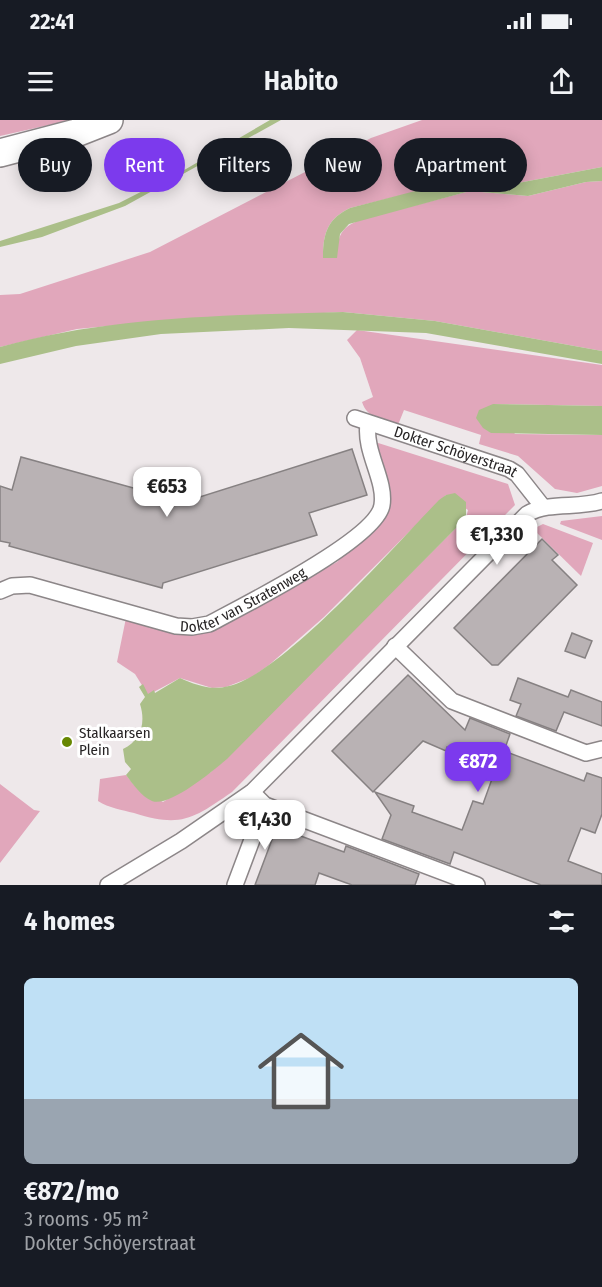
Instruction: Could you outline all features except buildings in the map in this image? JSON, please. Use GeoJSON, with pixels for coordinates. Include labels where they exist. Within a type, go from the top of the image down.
{"type":"FeatureCollection","features":[{"type":"Feature","properties":{"kind":"highway"},"geometry":{"type":"LineString","coordinates":[[0,153],[76,133],[109,120]]}},
{"type":"Feature","properties":{"kind":"street","name":"Dokter Schöyerstraat"},"geometry":{"type":"LineString","coordinates":[[361,421],[509,469],[517,474],[543,507]]}},
{"type":"Feature","properties":{"kind":"street","name":"Dokter van Stratenweg"},"geometry":{"type":"LineString","coordinates":[[0,591],[20,584],[30,585],[176,626],[209,624],[333,556],[379,514],[382,501],[361,421]]}},
{"type":"Feature","properties":{"kind":"street"},"geometry":{"type":"LineString","coordinates":[[108,885],[181,841],[252,792],[527,514],[543,507],[581,506],[602,501]]}},
{"type":"Feature","properties":{"kind":"street"},"geometry":{"type":"LineString","coordinates":[[395,646],[452,701],[586,753],[602,749]]}},
{"type":"Feature","properties":{"kind":"street"},"geometry":{"type":"LineString","coordinates":[[252,792],[265,805],[477,885]]}},
{"type":"Feature","properties":{"kind":"street"},"geometry":{"type":"LineString","coordinates":[[235,885],[265,805]]}},
{"type":"Feature","properties":{"kind":"shaded area"},"geometry":{"type":"Polygon","coordinates":[[[0,120],[71,120],[0,136],[0,120]]]}},
{"type":"Feature","properties":{"kind":"shaded area"},"geometry":{"type":"Polygon","coordinates":[[[270,120],[281,120],[248,138],[239,138],[270,120]]]}},
{"type":"Feature","properties":{"kind":"shaded area"},"geometry":{"type":"Polygon","coordinates":[[[422,120],[602,120],[602,167],[527,181],[527,138],[394,138],[394,192],[415,192],[342,212],[331,222],[325,235],[323,258],[337,258],[339,238],[342,233],[350,225],[363,219],[466,192],[528,196],[586,182],[602,181],[602,351],[435,321],[343,312],[163,321],[77,329],[0,347],[0,295],[20,294],[150,252],[266,192],[292,192],[292,179],[304,173],[304,192],[382,192],[382,138],[371,138],[422,120]]]}},
{"type":"Feature","properties":{"kind":"shaded area"},"geometry":{"type":"Polygon","coordinates":[[[197,163],[197,166],[185,173],[186,169],[197,163]]]}},
{"type":"Feature","properties":{"kind":"shaded area"},"geometry":{"type":"Polygon","coordinates":[[[602,167],[602,181],[586,182],[528,196],[482,192],[527,192],[527,181],[602,167]]]}},
{"type":"Feature","properties":{"kind":"shaded area"},"geometry":{"type":"Polygon","coordinates":[[[141,192],[150,192],[125,206],[42,237],[0,247],[0,241],[119,203],[141,192]]]}},
{"type":"Feature","properties":{"kind":"shaded area"},"geometry":{"type":"Polygon","coordinates":[[[411,192],[466,192],[349,224],[340,234],[337,258],[323,258],[325,235],[331,222],[350,208],[411,192]]]}},
{"type":"Feature","properties":{"kind":"shaded area"},"geometry":{"type":"Polygon","coordinates":[[[343,312],[435,321],[602,351],[602,364],[426,333],[289,328],[161,334],[76,346],[0,364],[0,347],[84,329],[213,316],[343,312]]]}},
{"type":"Feature","properties":{"kind":"shaded area"},"geometry":{"type":"Polygon","coordinates":[[[357,330],[602,365],[602,406],[493,404],[515,434],[602,435],[602,486],[577,493],[555,489],[518,456],[479,444],[481,435],[404,410],[398,425],[372,415],[362,402],[373,397],[360,358],[347,340],[357,330]]]}},
{"type":"Feature","properties":{"kind":"shaded area"},"geometry":{"type":"Polygon","coordinates":[[[493,404],[602,406],[602,435],[491,433],[483,428],[476,418],[479,410],[493,404]]]}},
{"type":"Feature","properties":{"kind":"shaded area"},"geometry":{"type":"Polygon","coordinates":[[[375,442],[508,484],[515,505],[232,792],[207,809],[175,820],[150,818],[98,801],[100,779],[126,775],[134,785],[163,802],[211,772],[466,518],[468,510],[446,495],[324,617],[252,677],[226,687],[212,688],[180,678],[148,695],[135,674],[117,662],[126,618],[209,631],[337,562],[390,508],[391,494],[375,442]]]}},
{"type":"Feature","properties":{"kind":"shaded area"},"geometry":{"type":"Polygon","coordinates":[[[455,493],[466,502],[466,518],[227,759],[191,787],[169,799],[160,802],[152,801],[138,790],[126,775],[131,769],[125,762],[123,749],[138,736],[142,724],[140,704],[145,697],[139,687],[143,684],[148,694],[154,690],[155,693],[180,678],[216,688],[229,686],[252,676],[279,658],[308,633],[368,575],[439,500],[455,493]]]}},
{"type":"Feature","properties":{"kind":"shaded area"},"geometry":{"type":"Polygon","coordinates":[[[602,516],[602,540],[560,524],[561,521],[602,516]]]}},
{"type":"Feature","properties":{"kind":"shaded area"},"geometry":{"type":"Polygon","coordinates":[[[543,524],[593,543],[581,576],[533,529],[543,524]]]}},
{"type":"Feature","properties":{"kind":"shaded area"},"geometry":{"type":"Polygon","coordinates":[[[0,784],[34,810],[40,811],[0,863],[0,784]]]}},
{"type":"Feature","properties":{"kind":"place","name":"Stalkaarsen Plein"},"geometry":{"type":"Point","coordinates":[67,742]}}]}
